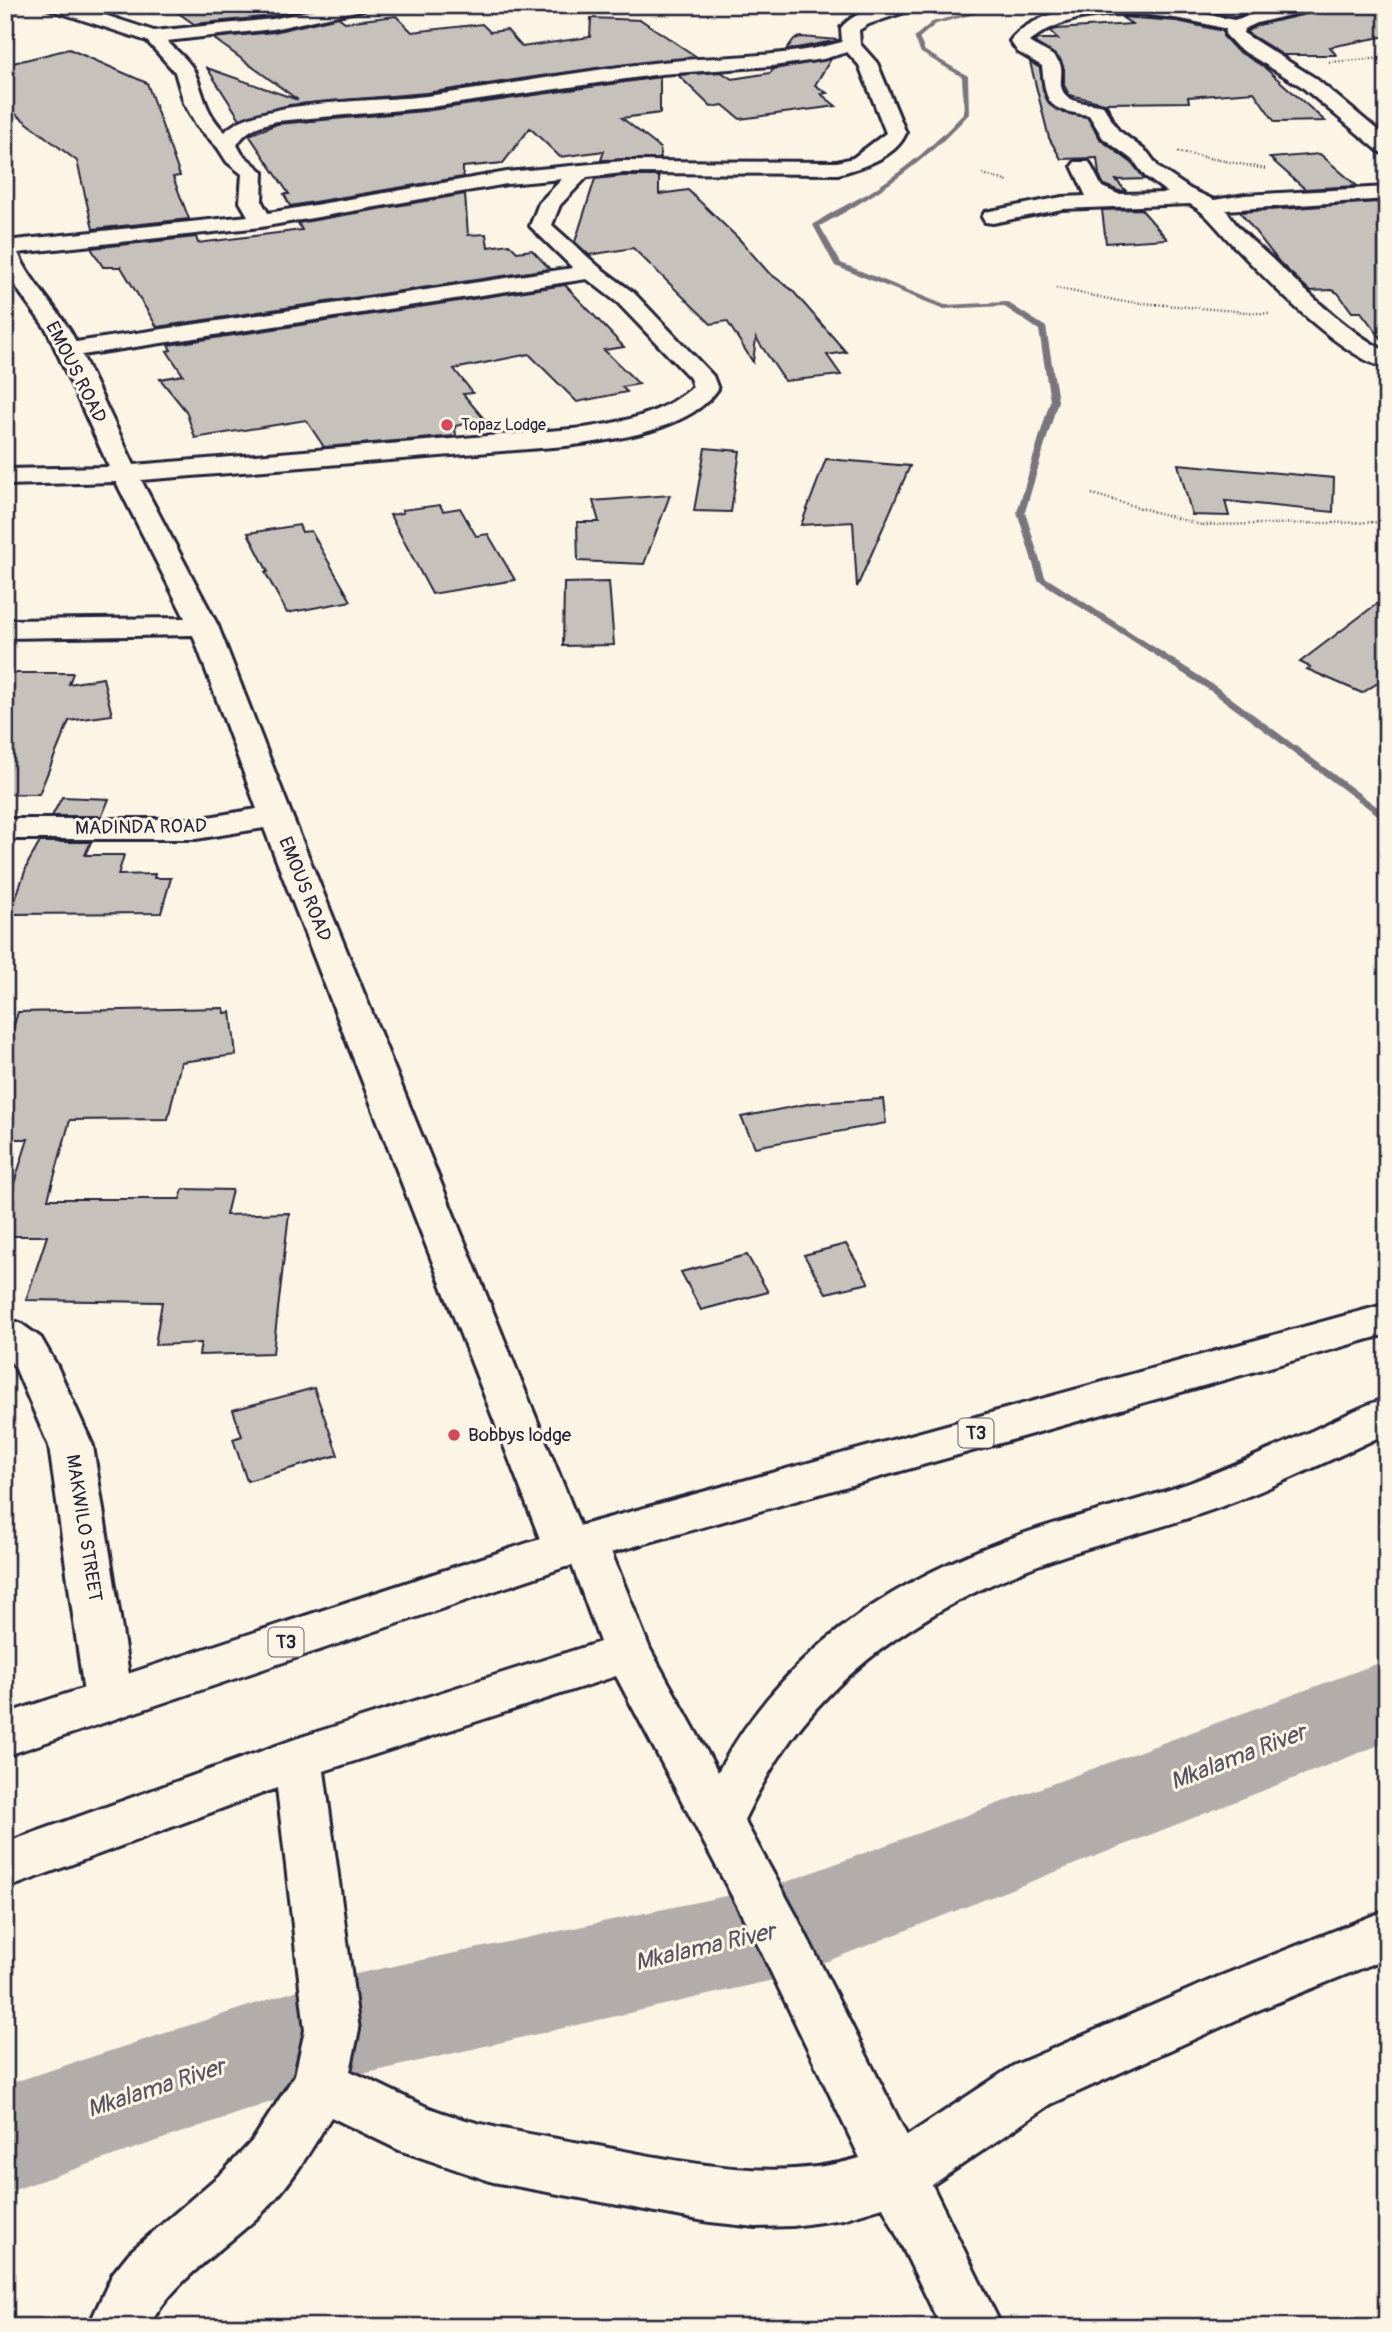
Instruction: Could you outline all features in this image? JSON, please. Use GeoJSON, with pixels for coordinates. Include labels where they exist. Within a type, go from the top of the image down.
{"type":"FeatureCollection","features":[{"type":"Feature","properties":{"kind":"main road"},"geometry":{"type":"LineString","coordinates":[[5,8],[12,5]]}},
{"type":"Feature","properties":{"kind":"main road"},"geometry":{"type":"LineString","coordinates":[[55,5],[153,37],[273,24],[359,5]]}},
{"type":"Feature","properties":{"kind":"main road"},"geometry":{"type":"LineString","coordinates":[[7,257],[261,221],[507,178],[623,167],[824,169],[860,162],[894,138],[896,133],[868,64],[851,45],[849,32],[853,24],[908,5]]}},
{"type":"Feature","properties":{"kind":"main road"},"geometry":{"type":"LineString","coordinates":[[1308,5],[1251,19],[1237,26],[1234,30],[1236,36],[1308,82],[1387,148]]}},
{"type":"Feature","properties":{"kind":"main road"},"geometry":{"type":"LineString","coordinates":[[1214,208],[1192,198],[1152,172],[1141,157],[1110,134],[1096,110],[1067,105],[1055,94],[1051,64],[1019,43],[1032,28],[1109,6],[1164,9],[1237,26]]}},
{"type":"Feature","properties":{"kind":"main road"},"geometry":{"type":"LineString","coordinates":[[153,37],[184,70],[194,103],[204,122],[227,145],[229,153],[253,172],[251,202],[261,221]]}},
{"type":"Feature","properties":{"kind":"main road"},"geometry":{"type":"LineString","coordinates":[[227,145],[234,133],[249,122],[277,115],[424,102],[661,68],[772,60],[823,53],[851,45]]}},
{"type":"Feature","properties":{"kind":"main road"},"geometry":{"type":"LineString","coordinates":[[1082,166],[1093,191],[1113,200]]}},
{"type":"Feature","properties":{"kind":"main road"},"geometry":{"type":"LineString","coordinates":[[5,477],[125,474],[312,461],[613,432],[652,421],[696,399],[706,389],[701,376],[626,298],[591,272],[541,226],[551,203],[581,172]]}},
{"type":"Feature","properties":{"kind":"main road"},"geometry":{"type":"LineString","coordinates":[[1214,208],[1222,204],[1245,201],[1387,193]]}},
{"type":"Feature","properties":{"kind":"main road"},"geometry":{"type":"LineString","coordinates":[[993,217],[1043,206],[1113,200],[1192,198]]}},
{"type":"Feature","properties":{"kind":"main road"},"geometry":{"type":"LineString","coordinates":[[1214,208],[1215,215],[1229,231],[1343,334],[1387,361]]}},
{"type":"Feature","properties":{"kind":"main road","name":"EMOUS ROAD"},"geometry":{"type":"LineString","coordinates":[[7,257],[58,329],[125,474],[204,626],[276,816],[576,1545],[628,1653],[779,1932],[972,2327]]}},
{"type":"Feature","properties":{"kind":"main road"},"geometry":{"type":"LineString","coordinates":[[69,350],[591,272]]}},
{"type":"Feature","properties":{"kind":"main road"},"geometry":{"type":"LineString","coordinates":[[5,629],[204,626]]}},
{"type":"Feature","properties":{"kind":"main road","name":"MADINDA ROAD"},"geometry":{"type":"LineString","coordinates":[[5,829],[196,829],[276,816]]}},
{"type":"Feature","properties":{"kind":"main road","name":"T3"},"geometry":{"type":"LineString","coordinates":[[5,1735],[576,1545],[1387,1319]]}},
{"type":"Feature","properties":{"kind":"main road","name":"MAKWILO STREET"},"geometry":{"type":"LineString","coordinates":[[5,1334],[26,1349],[71,1446],[109,1700]]}},
{"type":"Feature","properties":{"kind":"main road"},"geometry":{"type":"LineString","coordinates":[[718,1820],[732,1789],[802,1688],[831,1659],[917,1599],[1031,1549],[1206,1493],[1290,1460],[1387,1415]]}},
{"type":"Feature","properties":{"kind":"main road"},"geometry":{"type":"LineString","coordinates":[[5,1866],[298,1759],[628,1653]]}},
{"type":"Feature","properties":{"kind":"main road"},"geometry":{"type":"LineString","coordinates":[[118,2327],[134,2294],[151,2273],[243,2192],[273,2159],[320,2084],[331,2030],[298,1759]]}},
{"type":"Feature","properties":{"kind":"main road"},"geometry":{"type":"LineString","coordinates":[[320,2084],[419,2131],[493,2155],[710,2194],[755,2199],[793,2198],[843,2191],[898,2175],[1032,2085],[1237,1994],[1387,1934]]}},
{"type":"Feature","properties":{"kind":"path"},"geometry":{"type":"LineString","coordinates":[[1287,68],[1321,62],[1387,58]]}},
{"type":"Feature","properties":{"kind":"path"},"geometry":{"type":"LineString","coordinates":[[1121,142],[1268,170]]}},
{"type":"Feature","properties":{"kind":"path"},"geometry":{"type":"LineString","coordinates":[[1056,288],[1119,302],[1272,314],[1343,334]]}},
{"type":"Feature","properties":{"kind":"path"},"geometry":{"type":"LineString","coordinates":[[1092,494],[1201,525],[1387,522]]}},
{"type":"Feature","properties":{"kind":"building"},"geometry":{"type":"Polygon","coordinates":[[[167,5],[307,5],[308,8],[273,16],[194,24],[167,5]]]}},
{"type":"Feature","properties":{"kind":"building"},"geometry":{"type":"Polygon","coordinates":[[[1239,5],[1275,5],[1234,17],[1196,10],[1239,5]]]}},
{"type":"Feature","properties":{"kind":"building"},"geometry":{"type":"Polygon","coordinates":[[[1319,5],[1387,5],[1387,36],[1330,47],[1336,55],[1283,55],[1246,32],[1258,25],[1315,12],[1319,5]]]}},
{"type":"Feature","properties":{"kind":"building"},"geometry":{"type":"Polygon","coordinates":[[[396,16],[412,32],[482,24],[490,32],[507,30],[522,47],[590,37],[591,18],[641,20],[697,57],[603,67],[426,93],[289,105],[240,119],[207,68],[298,100],[213,38],[274,32],[338,17],[345,22],[396,16]]]}},
{"type":"Feature","properties":{"kind":"building"},"geometry":{"type":"Polygon","coordinates":[[[1121,17],[1177,21],[1223,31],[1223,36],[1236,50],[1264,67],[1325,121],[1275,122],[1254,92],[1188,97],[1189,102],[1106,103],[1115,120],[1104,103],[1069,95],[1064,85],[1064,69],[1060,59],[1034,42],[1039,39],[1058,39],[1050,31],[1057,29],[1132,24],[1121,17]]]}},
{"type":"Feature","properties":{"kind":"building"},"geometry":{"type":"Polygon","coordinates":[[[801,37],[839,40],[786,50],[794,39],[801,37]]]}},
{"type":"Feature","properties":{"kind":"building"},"geometry":{"type":"Polygon","coordinates":[[[69,49],[147,83],[180,176],[173,177],[189,219],[93,229],[77,161],[5,106],[5,65],[69,49]]]}},
{"type":"Feature","properties":{"kind":"building"},"geometry":{"type":"Polygon","coordinates":[[[831,59],[815,85],[827,93],[821,94],[836,106],[740,119],[723,105],[711,107],[678,75],[721,72],[732,79],[831,59]]]}},
{"type":"Feature","properties":{"kind":"building"},"geometry":{"type":"Polygon","coordinates":[[[1030,62],[1040,68],[1043,90],[1050,105],[1064,113],[1087,117],[1101,140],[1132,163],[1145,179],[1116,180],[1126,191],[1119,191],[1104,185],[1099,175],[1097,158],[1061,159],[1049,138],[1030,62]]]}},
{"type":"Feature","properties":{"kind":"building"},"geometry":{"type":"Polygon","coordinates":[[[660,77],[660,113],[622,118],[660,148],[660,159],[601,160],[604,151],[560,157],[530,128],[503,163],[463,167],[463,177],[290,206],[284,194],[289,194],[249,135],[277,124],[424,111],[660,77]]]}},
{"type":"Feature","properties":{"kind":"building"},"geometry":{"type":"Polygon","coordinates":[[[1320,154],[1357,186],[1305,189],[1270,158],[1320,154]]]}},
{"type":"Feature","properties":{"kind":"building"},"geometry":{"type":"Polygon","coordinates":[[[659,176],[659,194],[688,190],[740,240],[768,272],[792,290],[846,352],[827,355],[841,375],[785,381],[756,338],[753,362],[727,321],[711,324],[633,248],[589,255],[575,242],[595,179],[659,176]]]}},
{"type":"Feature","properties":{"kind":"building"},"geometry":{"type":"Polygon","coordinates":[[[465,194],[468,235],[486,234],[488,247],[509,244],[517,252],[532,250],[550,269],[157,327],[121,267],[103,267],[91,248],[196,237],[198,243],[302,230],[298,223],[465,194]]]}},
{"type":"Feature","properties":{"kind":"building"},"geometry":{"type":"Polygon","coordinates":[[[1376,202],[1387,211],[1387,346],[1361,312],[1352,312],[1338,293],[1332,290],[1310,291],[1280,263],[1240,212],[1376,202]]]}},
{"type":"Feature","properties":{"kind":"building"},"geometry":{"type":"Polygon","coordinates":[[[1141,209],[1167,239],[1106,243],[1102,210],[1141,209]]]}},
{"type":"Feature","properties":{"kind":"building"},"geometry":{"type":"Polygon","coordinates":[[[565,285],[624,347],[604,350],[639,384],[622,387],[627,392],[577,402],[529,354],[454,369],[473,393],[463,394],[485,420],[455,426],[456,436],[324,447],[306,420],[195,438],[186,411],[160,379],[183,375],[167,351],[171,350],[168,345],[565,285]]]}},
{"type":"Feature","properties":{"kind":"building"},"geometry":{"type":"Polygon","coordinates":[[[705,448],[740,451],[731,512],[694,511],[705,448]]]}},
{"type":"Feature","properties":{"kind":"building"},"geometry":{"type":"Polygon","coordinates":[[[826,459],[910,466],[857,587],[853,522],[801,525],[826,459]]]}},
{"type":"Feature","properties":{"kind":"building"},"geometry":{"type":"Polygon","coordinates":[[[1178,464],[1334,478],[1333,512],[1225,501],[1229,516],[1192,515],[1178,464]]]}},
{"type":"Feature","properties":{"kind":"building"},"geometry":{"type":"Polygon","coordinates":[[[670,495],[644,564],[578,561],[577,522],[599,522],[593,501],[670,495]]]}},
{"type":"Feature","properties":{"kind":"building"},"geometry":{"type":"Polygon","coordinates":[[[440,505],[443,511],[460,508],[476,536],[488,534],[515,580],[432,594],[390,515],[403,513],[402,510],[440,505]]]}},
{"type":"Feature","properties":{"kind":"building"},"geometry":{"type":"Polygon","coordinates":[[[299,525],[302,532],[311,531],[351,601],[287,613],[248,533],[299,525]]]}},
{"type":"Feature","properties":{"kind":"building"},"geometry":{"type":"Polygon","coordinates":[[[609,582],[614,645],[563,646],[564,583],[609,582]]]}},
{"type":"Feature","properties":{"kind":"building"},"geometry":{"type":"Polygon","coordinates":[[[1387,596],[1387,677],[1362,693],[1307,669],[1310,667],[1300,662],[1387,596]]]}},
{"type":"Feature","properties":{"kind":"building"},"geometry":{"type":"Polygon","coordinates":[[[5,673],[73,673],[69,684],[103,678],[112,715],[69,721],[39,794],[5,794],[5,673]]]}},
{"type":"Feature","properties":{"kind":"building"},"geometry":{"type":"Polygon","coordinates":[[[62,797],[109,799],[102,816],[52,816],[62,797]]]}},
{"type":"Feature","properties":{"kind":"building"},"geometry":{"type":"Polygon","coordinates":[[[40,842],[91,842],[85,855],[124,855],[118,875],[155,874],[154,878],[171,878],[161,913],[10,914],[28,863],[40,842]]]}},
{"type":"Feature","properties":{"kind":"building"},"geometry":{"type":"Polygon","coordinates":[[[224,1008],[225,1013],[231,1012],[236,1055],[181,1062],[168,1119],[70,1120],[48,1199],[180,1199],[183,1189],[232,1190],[226,1215],[289,1213],[273,1353],[199,1355],[201,1343],[155,1345],[162,1302],[26,1300],[47,1236],[5,1236],[5,1212],[28,1139],[5,1139],[5,1055],[18,1012],[224,1008]]]}},
{"type":"Feature","properties":{"kind":"building"},"geometry":{"type":"Polygon","coordinates":[[[883,1099],[886,1123],[755,1147],[741,1117],[812,1103],[883,1099]]]}},
{"type":"Feature","properties":{"kind":"building"},"geometry":{"type":"Polygon","coordinates":[[[846,1244],[869,1283],[826,1293],[804,1255],[846,1244]]]}},
{"type":"Feature","properties":{"kind":"building"},"geometry":{"type":"Polygon","coordinates":[[[747,1255],[768,1292],[701,1310],[681,1272],[747,1255]]]}},
{"type":"Feature","properties":{"kind":"building"},"geometry":{"type":"Polygon","coordinates":[[[314,1388],[338,1455],[247,1481],[233,1439],[242,1436],[233,1410],[314,1388]]]}},
{"type":"Feature","properties":{"kind":"waterway"},"geometry":{"type":"LineString","coordinates":[[1006,5],[934,23],[916,38],[923,52],[965,76],[967,113],[934,147],[898,176],[816,225],[838,264],[944,307],[1004,304],[1043,329],[1054,401],[1021,512],[1041,578],[1215,690],[1387,819]]}},
{"type":"Feature","properties":{"kind":"waterway","name":"Mkalama River"},"geometry":{"type":"LineString","coordinates":[[5,2139],[332,2030],[778,1932],[1387,1700]]}},
{"type":"Feature","properties":{"kind":"place","name":"Topaz Lodge"},"geometry":{"type":"Point","coordinates":[447,425]}},
{"type":"Feature","properties":{"kind":"place","name":"Bobbys lodge"},"geometry":{"type":"Point","coordinates":[454,1435]}}]}
